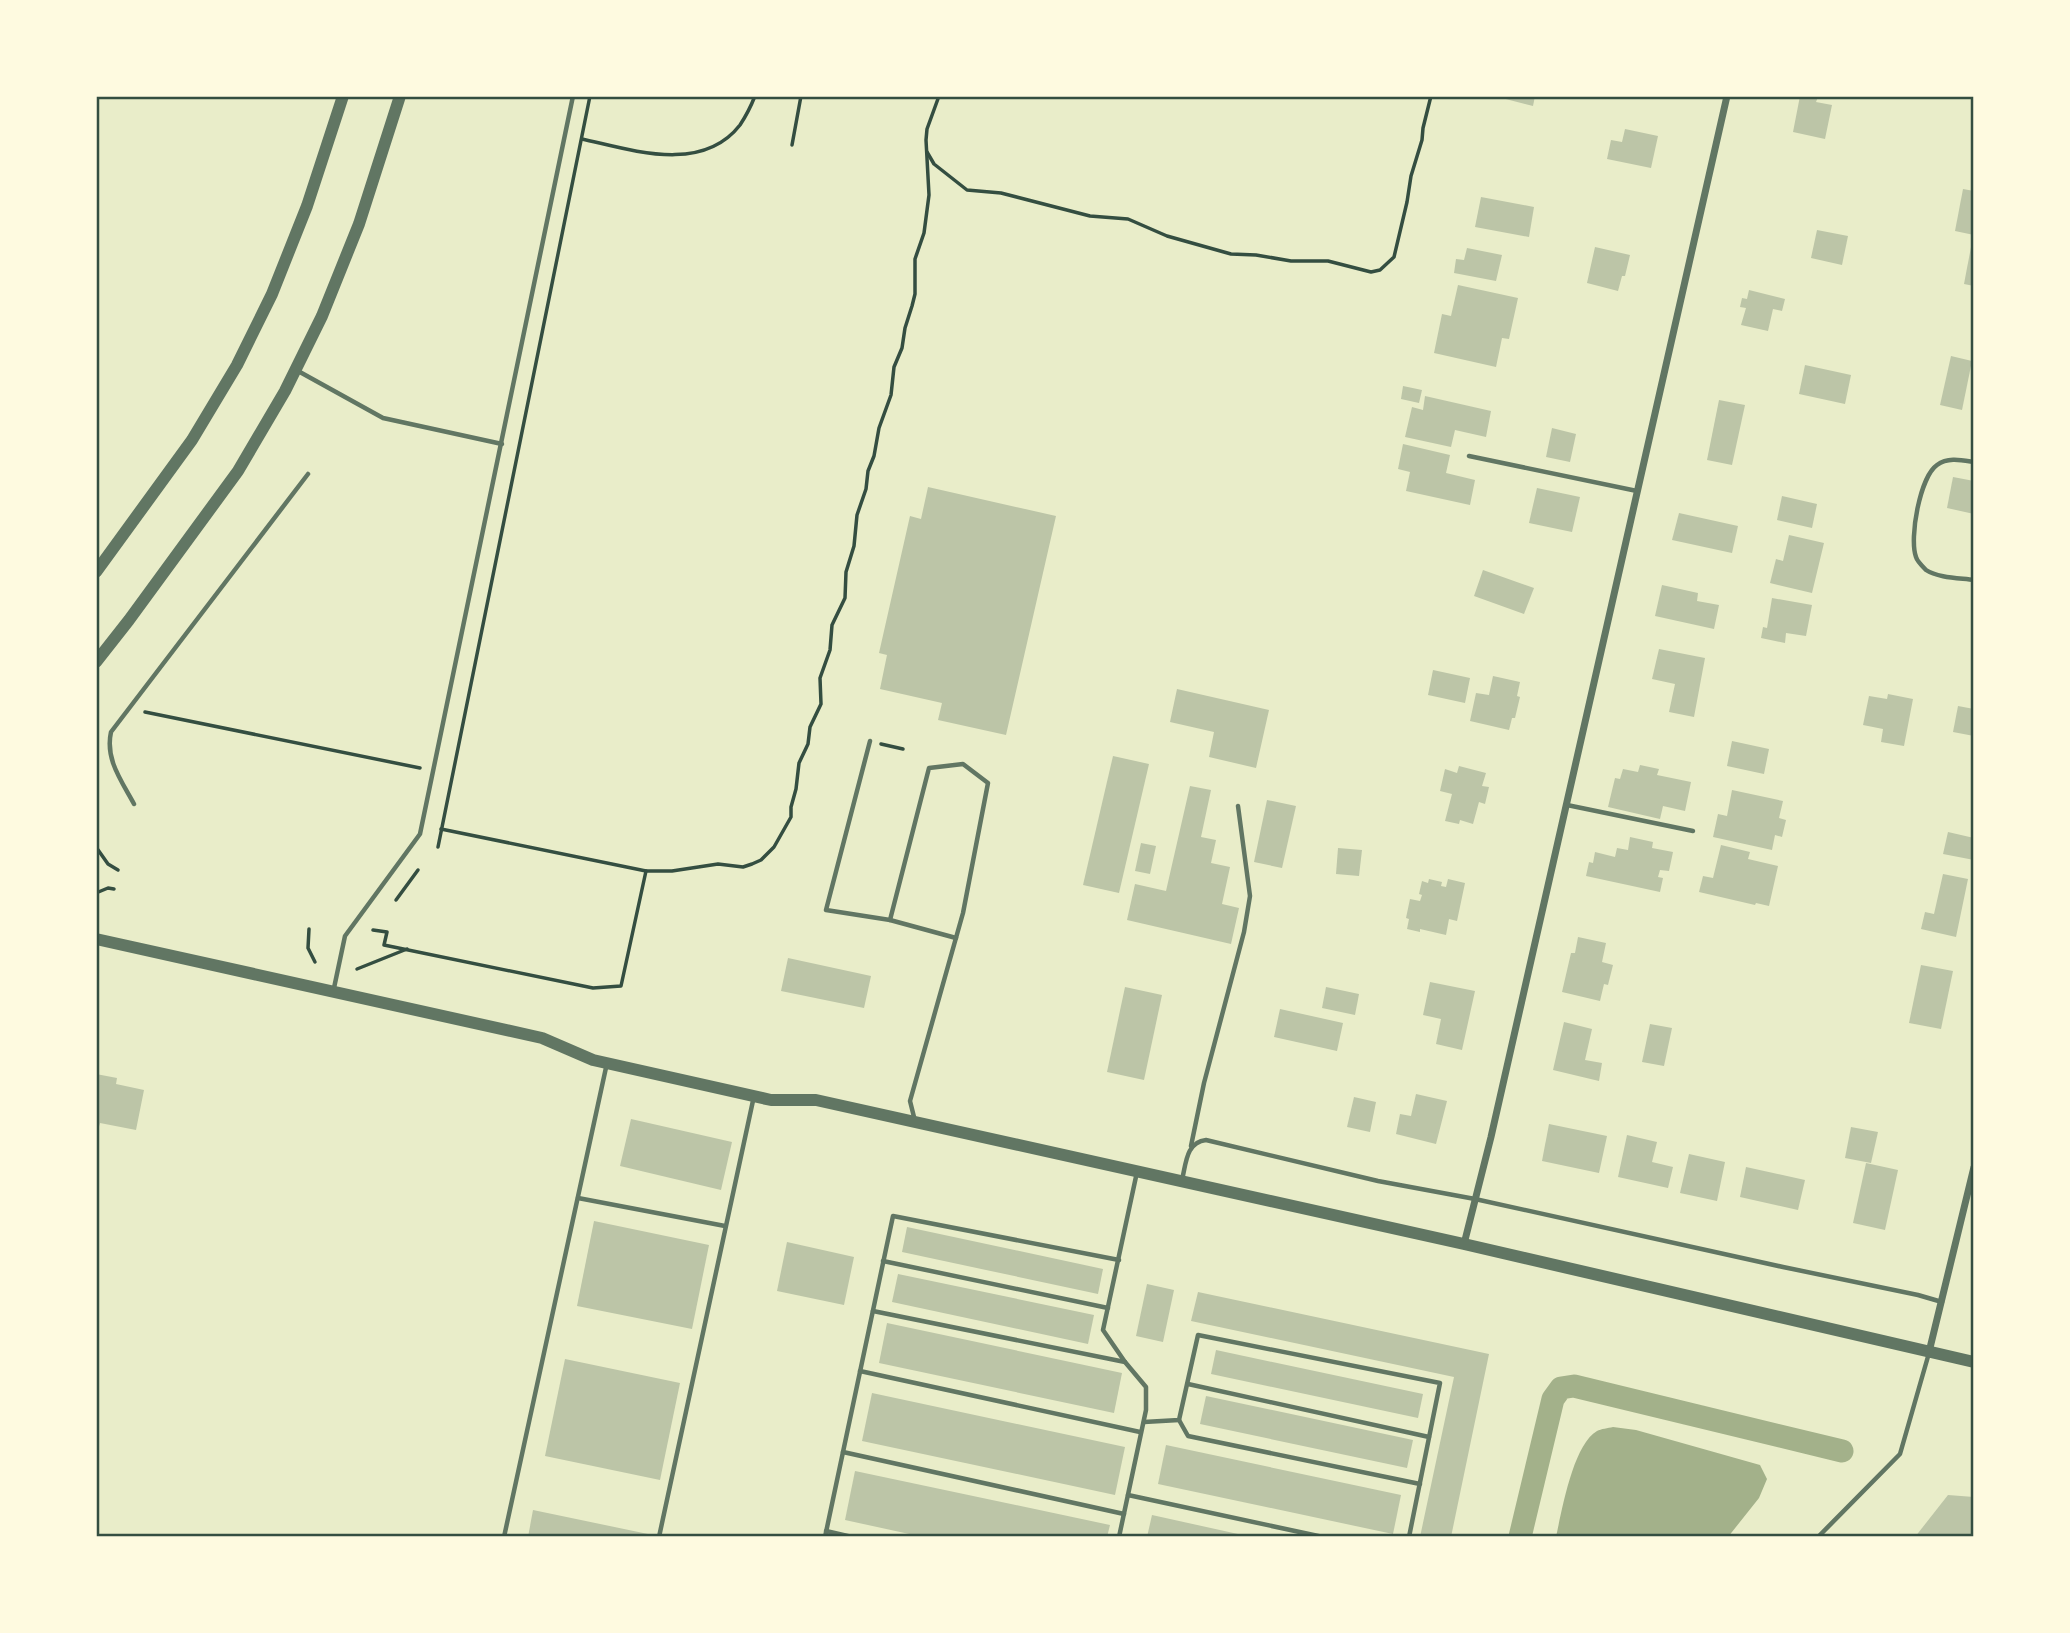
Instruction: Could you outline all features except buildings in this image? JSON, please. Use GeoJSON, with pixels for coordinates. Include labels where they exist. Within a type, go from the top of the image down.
{"type":"FeatureCollection","features":[{"type":"Feature","properties":{"kind":"street"},"geometry":{"type":"LineString","coordinates":[[96,572],[192,440],[237,365],[272,294],[307,206],[343,96]]}},
{"type":"Feature","properties":{"kind":"street"},"geometry":{"type":"LineString","coordinates":[[96,662],[238,471],[285,391],[322,316],[359,225],[400,96]]}},
{"type":"Feature","properties":{"kind":"street"},"geometry":{"type":"LineString","coordinates":[[1464,1244],[1727,96]]}},
{"type":"Feature","properties":{"kind":"street"},"geometry":{"type":"LineString","coordinates":[[96,939],[542,1038],[593,1060],[771,1100],[816,1100],[1464,1244],[1974,1362]]}},
{"type":"Feature","properties":{"kind":"street"},"geometry":{"type":"LineString","coordinates":[[1929,1352],[1974,1167]]}},
{"type":"Feature","properties":{"kind":"lane"},"geometry":{"type":"LineString","coordinates":[[333,992],[345,936],[420,834],[573,96]]}},
{"type":"Feature","properties":{"kind":"lane"},"geometry":{"type":"LineString","coordinates":[[295,369],[383,418],[502,444]]}},
{"type":"Feature","properties":{"kind":"lane"},"geometry":{"type":"LineString","coordinates":[[1469,456],[1637,491]]}},
{"type":"Feature","properties":{"kind":"lane"},"geometry":{"type":"LineString","coordinates":[[1974,462],[1950,459],[1937,465],[1927,476],[1916,518],[1914,543],[1916,559],[1927,571],[1974,580]]}},
{"type":"Feature","properties":{"kind":"lane"},"geometry":{"type":"LineString","coordinates":[[134,804],[111,761],[108,746],[111,732],[309,474]]}},
{"type":"Feature","properties":{"kind":"lane"},"geometry":{"type":"LineString","coordinates":[[870,741],[826,910],[890,920],[956,938]]}},
{"type":"Feature","properties":{"kind":"lane"},"geometry":{"type":"LineString","coordinates":[[890,920],[929,768],[963,764],[988,783],[956,938],[910,1101],[915,1122]]}},
{"type":"Feature","properties":{"kind":"lane"},"geometry":{"type":"LineString","coordinates":[[1566,805],[1693,831]]}},
{"type":"Feature","properties":{"kind":"lane"},"geometry":{"type":"LineString","coordinates":[[1182,1181],[1204,1083],[1244,932],[1250,896],[1237,806]]}},
{"type":"Feature","properties":{"kind":"lane"},"geometry":{"type":"LineString","coordinates":[[505,1537],[607,1063]]}},
{"type":"Feature","properties":{"kind":"lane"},"geometry":{"type":"LineString","coordinates":[[659,1537],[754,1096]]}},
{"type":"Feature","properties":{"kind":"lane"},"geometry":{"type":"LineString","coordinates":[[1191,1147],[1198,1141],[1206,1140],[1378,1181],[1475,1199],[1942,1302]]}},
{"type":"Feature","properties":{"kind":"lane"},"geometry":{"type":"LineString","coordinates":[[1119,1537],[1144,1422],[1146,1387],[1103,1330],[1137,1171]]}},
{"type":"Feature","properties":{"kind":"lane"},"geometry":{"type":"LineString","coordinates":[[578,1198],[726,1226]]}},
{"type":"Feature","properties":{"kind":"lane"},"geometry":{"type":"LineString","coordinates":[[852,1537],[826,1534],[893,1216],[1119,1260]]}},
{"type":"Feature","properties":{"kind":"lane"},"geometry":{"type":"LineString","coordinates":[[883,1261],[1108,1308]]}},
{"type":"Feature","properties":{"kind":"lane"},"geometry":{"type":"LineString","coordinates":[[873,1311],[1125,1362]]}},
{"type":"Feature","properties":{"kind":"lane"},"geometry":{"type":"LineString","coordinates":[[1409,1537],[1420,1484],[1440,1383],[1198,1335],[1179,1420],[1188,1436],[1420,1484]]}},
{"type":"Feature","properties":{"kind":"lane"},"geometry":{"type":"LineString","coordinates":[[1818,1537],[1900,1454],[1929,1352]]}},
{"type":"Feature","properties":{"kind":"lane"},"geometry":{"type":"LineString","coordinates":[[860,1371],[1140,1432]]}},
{"type":"Feature","properties":{"kind":"lane"},"geometry":{"type":"LineString","coordinates":[[1188,1384],[1429,1437]]}},
{"type":"Feature","properties":{"kind":"lane"},"geometry":{"type":"LineString","coordinates":[[1144,1422],[1179,1420]]}},
{"type":"Feature","properties":{"kind":"lane"},"geometry":{"type":"LineString","coordinates":[[843,1452],[1124,1514]]}},
{"type":"Feature","properties":{"kind":"lane"},"geometry":{"type":"LineString","coordinates":[[1128,1495],[1323,1537]]}},
{"type":"Feature","properties":{"kind":"path"},"geometry":{"type":"LineString","coordinates":[[438,847],[523,415],[590,96]]}},
{"type":"Feature","properties":{"kind":"path"},"geometry":{"type":"LineString","coordinates":[[581,139],[641,152],[676,155],[692,153],[725,139],[739,126],[755,96]]}},
{"type":"Feature","properties":{"kind":"path"},"geometry":{"type":"LineString","coordinates":[[792,145],[801,96]]}},
{"type":"Feature","properties":{"kind":"path"},"geometry":{"type":"LineString","coordinates":[[441,829],[646,871],[672,871],[718,864],[743,866],[761,860],[774,847],[791,817],[799,763],[808,744],[810,727],[821,704],[820,678],[830,650],[832,625],[845,598],[846,572],[854,545],[857,515],[874,456],[878,428],[891,395],[894,367],[902,348],[915,294],[915,259],[924,233],[929,195],[927,129],[939,96]]}},
{"type":"Feature","properties":{"kind":"path"},"geometry":{"type":"LineString","coordinates":[[926,150],[934,164],[967,190],[1001,193],[1090,216],[1128,219],[1167,236],[1231,254],[1292,261],[1328,261],[1371,272],[1380,270],[1394,257],[1410,176],[1422,139],[1431,96]]}},
{"type":"Feature","properties":{"kind":"path"},"geometry":{"type":"LineString","coordinates":[[145,712],[422,768]]}},
{"type":"Feature","properties":{"kind":"path"},"geometry":{"type":"LineString","coordinates":[[870,741],[903,749]]}},
{"type":"Feature","properties":{"kind":"path"},"geometry":{"type":"LineString","coordinates":[[96,847],[108,864],[118,870]]}},
{"type":"Feature","properties":{"kind":"path"},"geometry":{"type":"LineString","coordinates":[[396,900],[418,870]]}},
{"type":"Feature","properties":{"kind":"path"},"geometry":{"type":"LineString","coordinates":[[373,930],[387,932],[384,945],[598,989],[621,986],[646,871]]}},
{"type":"Feature","properties":{"kind":"path"},"geometry":{"type":"LineString","coordinates":[[96,893],[114,888]]}},
{"type":"Feature","properties":{"kind":"path"},"geometry":{"type":"LineString","coordinates":[[309,929],[308,948],[315,962]]}},
{"type":"Feature","properties":{"kind":"path"},"geometry":{"type":"LineString","coordinates":[[357,970],[408,949]]}},
{"type":"Feature","properties":{"kind":"shaded area"},"geometry":{"type":"Polygon","coordinates":[[[1613,1427],[1636,1430],[1760,1465],[1767,1479],[1759,1498],[1728,1537],[1556,1537],[1565,1495],[1581,1450],[1597,1431],[1613,1427]]]}},
{"type":"Feature","properties":{"kind":"waterway"},"geometry":{"type":"LineString","coordinates":[[1520,1537],[1553,1399],[1561,1388],[1574,1386],[1842,1451]]}}]}
